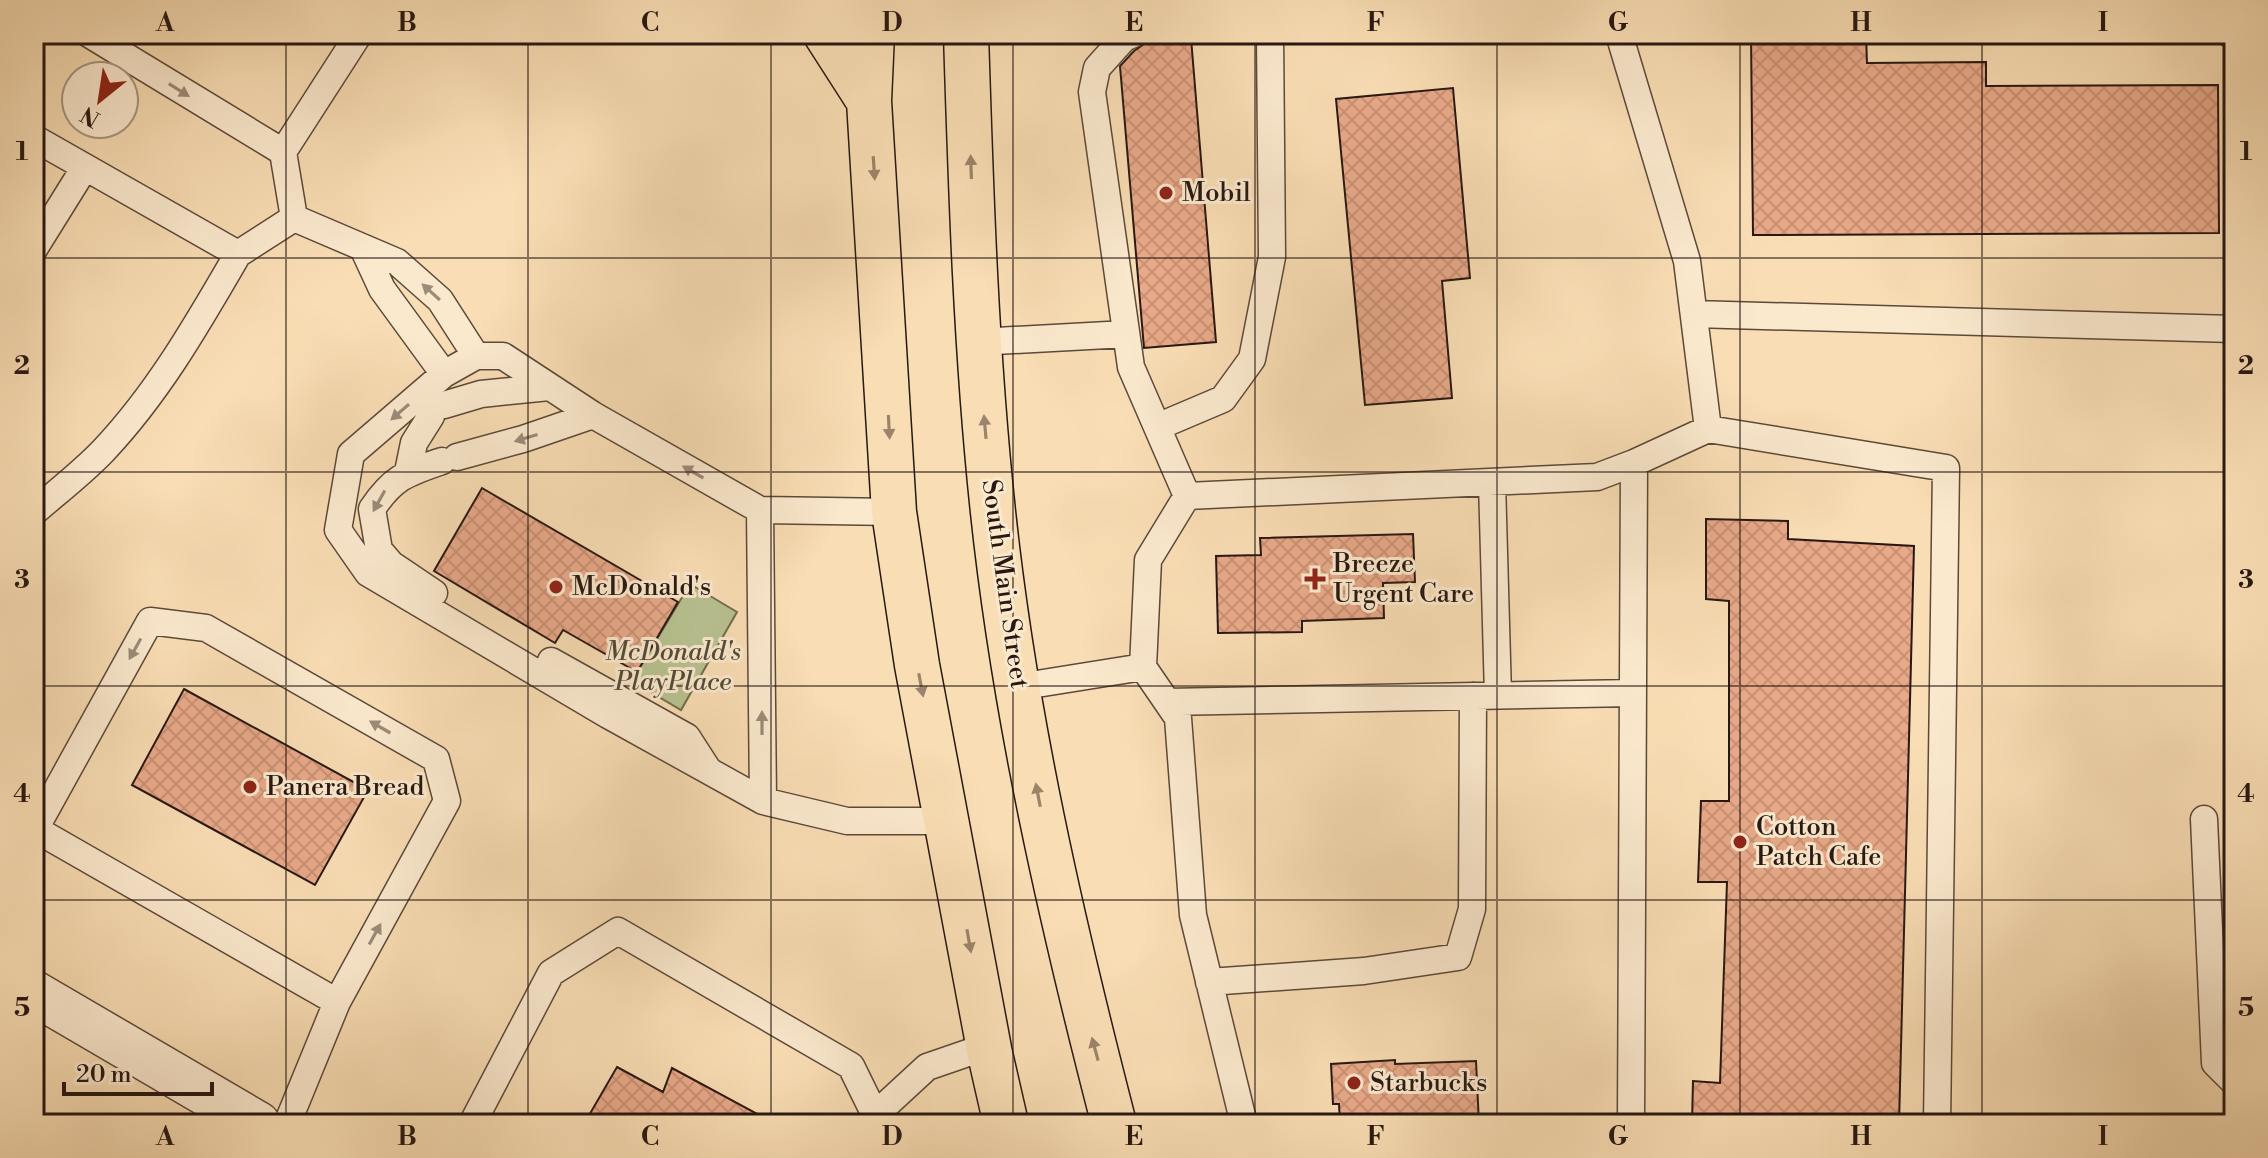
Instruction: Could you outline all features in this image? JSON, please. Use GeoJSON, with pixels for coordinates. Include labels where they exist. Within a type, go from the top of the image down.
{"type":"FeatureCollection","features":[{"type":"Feature","properties":{"kind":"main road"},"geometry":{"type":"LineString","coordinates":[[826,34],[869,101]]}},
{"type":"Feature","properties":{"kind":"main road"},"geometry":{"type":"LineString","coordinates":[[872,34],[869,101],[894,512],[917,665],[988,1046],[1006,1124]]}},
{"type":"Feature","properties":{"kind":"main road","name":"South Main Street"},"geometry":{"type":"LineString","coordinates":[[966,34],[978,342],[993,514],[1018,687],[1049,856],[1114,1124]]}},
{"type":"Feature","properties":{"kind":"street"},"geometry":{"type":"LineString","coordinates":[[34,993],[258,1124]]}},
{"type":"Feature","properties":{"kind":"lane"},"geometry":{"type":"LineString","coordinates":[[89,34],[283,152]]}},
{"type":"Feature","properties":{"kind":"lane"},"geometry":{"type":"LineString","coordinates":[[294,218],[283,152],[359,34]]}},
{"type":"Feature","properties":{"kind":"lane"},"geometry":{"type":"LineString","coordinates":[[1133,34],[1124,38],[1097,68],[1092,92],[1131,367],[1187,496]]}},
{"type":"Feature","properties":{"kind":"lane"},"geometry":{"type":"LineString","coordinates":[[1157,427],[1223,399],[1252,359],[1272,257],[1270,34]]}},
{"type":"Feature","properties":{"kind":"lane"},"geometry":{"type":"LineString","coordinates":[[1619,34],[1687,261],[1708,429]]}},
{"type":"Feature","properties":{"kind":"lane"},"geometry":{"type":"LineString","coordinates":[[34,138],[238,254]]}},
{"type":"Feature","properties":{"kind":"lane"},"geometry":{"type":"LineString","coordinates":[[34,249],[85,167]]}},
{"type":"Feature","properties":{"kind":"lane"},"geometry":{"type":"LineString","coordinates":[[294,218],[397,262],[440,300],[476,356]]}},
{"type":"Feature","properties":{"kind":"lane"},"geometry":{"type":"LineString","coordinates":[[34,512],[102,452],[142,406],[190,335],[238,254],[294,218]]}},
{"type":"Feature","properties":{"kind":"lane"},"geometry":{"type":"LineString","coordinates":[[363,248],[382,289],[444,374]]}},
{"type":"Feature","properties":{"kind":"lane"},"geometry":{"type":"LineString","coordinates":[[1694,314],[2234,329]]}},
{"type":"Feature","properties":{"kind":"lane"},"geometry":{"type":"LineString","coordinates":[[978,342],[1126,334]]}},
{"type":"Feature","properties":{"kind":"lane"},"geometry":{"type":"LineString","coordinates":[[894,512],[760,510],[593,415],[503,356],[476,356],[444,374],[351,454],[338,530],[368,573],[594,707],[763,801],[847,821],[947,821]]}},
{"type":"Feature","properties":{"kind":"lane"},"geometry":{"type":"LineString","coordinates":[[408,472],[414,443],[438,410],[481,394],[549,387]]}},
{"type":"Feature","properties":{"kind":"lane"},"geometry":{"type":"LineString","coordinates":[[593,415],[408,472],[385,489],[372,509],[379,550],[391,564],[448,602],[687,737],[708,771]]}},
{"type":"Feature","properties":{"kind":"lane"},"geometry":{"type":"LineString","coordinates":[[1187,496],[1597,477],[1708,429],[1946,468],[1937,1124]]}},
{"type":"Feature","properties":{"kind":"lane"},"geometry":{"type":"LineString","coordinates":[[1631,1124],[1634,463]]}},
{"type":"Feature","properties":{"kind":"lane"},"geometry":{"type":"LineString","coordinates":[[1209,982],[1364,971],[1458,957],[1472,909],[1486,696],[1492,482]]}},
{"type":"Feature","properties":{"kind":"lane"},"geometry":{"type":"LineString","coordinates":[[1187,496],[1148,560],[1143,667],[1178,718],[1193,915],[1244,1124]]}},
{"type":"Feature","properties":{"kind":"lane"},"geometry":{"type":"LineString","coordinates":[[760,510],[763,801]]}},
{"type":"Feature","properties":{"kind":"lane"},"geometry":{"type":"LineString","coordinates":[[287,1124],[337,1002],[447,801],[436,759],[206,628],[150,621],[35,830],[337,1002]]}},
{"type":"Feature","properties":{"kind":"lane"},"geometry":{"type":"LineString","coordinates":[[1018,687],[1143,667]]}},
{"type":"Feature","properties":{"kind":"lane"},"geometry":{"type":"LineString","coordinates":[[1167,702],[1633,693]]}},
{"type":"Feature","properties":{"kind":"lane"},"geometry":{"type":"LineString","coordinates":[[2204,819],[2215,1063],[2234,1082]]}},
{"type":"Feature","properties":{"kind":"lane"},"geometry":{"type":"LineString","coordinates":[[472,1124],[551,973],[618,931],[851,1066],[872,1120],[927,1067],[988,1046]]}},
{"type":"Feature","properties":{"kind":"green space","name":"McDonald's PlayPlace"},"geometry":{"type":"Polygon","coordinates":[[[690,584],[737,612],[681,710],[632,681],[690,584]]]}},
{"type":"Feature","properties":{"kind":"building"},"geometry":{"type":"Polygon","coordinates":[[[1751,34],[1866,34],[1867,63],[1986,62],[1986,86],[2218,85],[2219,233],[1753,235],[1751,34]]]}},
{"type":"Feature","properties":{"kind":"building"},"geometry":{"type":"Polygon","coordinates":[[[1191,38],[1216,342],[1144,348],[1120,66],[1147,42],[1191,38]]]}},
{"type":"Feature","properties":{"kind":"building"},"geometry":{"type":"Polygon","coordinates":[[[1453,88],[1470,278],[1442,281],[1452,398],[1365,405],[1336,99],[1453,88]]]}},
{"type":"Feature","properties":{"kind":"building","name":"McDonald's"},"geometry":{"type":"Polygon","coordinates":[[[482,488],[678,602],[637,672],[563,630],[555,643],[434,571],[482,488]]]}},
{"type":"Feature","properties":{"kind":"building"},"geometry":{"type":"Polygon","coordinates":[[[1706,519],[1788,521],[1788,539],[1914,546],[1899,1124],[1692,1124],[1693,1081],[1720,1083],[1727,882],[1698,882],[1701,801],[1729,801],[1729,601],[1706,599],[1706,519]]]}},
{"type":"Feature","properties":{"kind":"building"},"geometry":{"type":"Polygon","coordinates":[[[1413,534],[1415,582],[1383,583],[1384,618],[1302,621],[1302,632],[1218,633],[1216,556],[1261,555],[1260,538],[1413,534]]]}},
{"type":"Feature","properties":{"kind":"building","name":"Panera Bread"},"geometry":{"type":"Polygon","coordinates":[[[184,689],[368,790],[315,885],[132,785],[184,689]]]}},
{"type":"Feature","properties":{"kind":"building"},"geometry":{"type":"Polygon","coordinates":[[[1395,1060],[1395,1064],[1476,1061],[1479,1124],[1340,1124],[1339,1104],[1333,1104],[1331,1064],[1395,1060]]]}},
{"type":"Feature","properties":{"kind":"building"},"geometry":{"type":"Polygon","coordinates":[[[617,1067],[663,1092],[672,1068],[776,1124],[584,1124],[617,1067]]]}},
{"type":"Feature","properties":{"kind":"place","name":"Mobil"},"geometry":{"type":"Point","coordinates":[1166,193]}},
{"type":"Feature","properties":{"kind":"place","name":"Breeze Urgent Care"},"geometry":{"type":"Point","coordinates":[1315,579]}},
{"type":"Feature","properties":{"kind":"place","name":"McDonald's"},"geometry":{"type":"Point","coordinates":[556,587]}},
{"type":"Feature","properties":{"kind":"place","name":"Panera Bread"},"geometry":{"type":"Point","coordinates":[250,787]}},
{"type":"Feature","properties":{"kind":"place","name":"Cotton Patch Cafe"},"geometry":{"type":"Point","coordinates":[1740,842]}},
{"type":"Feature","properties":{"kind":"place","name":"Starbucks"},"geometry":{"type":"Point","coordinates":[1354,1083]}}]}
